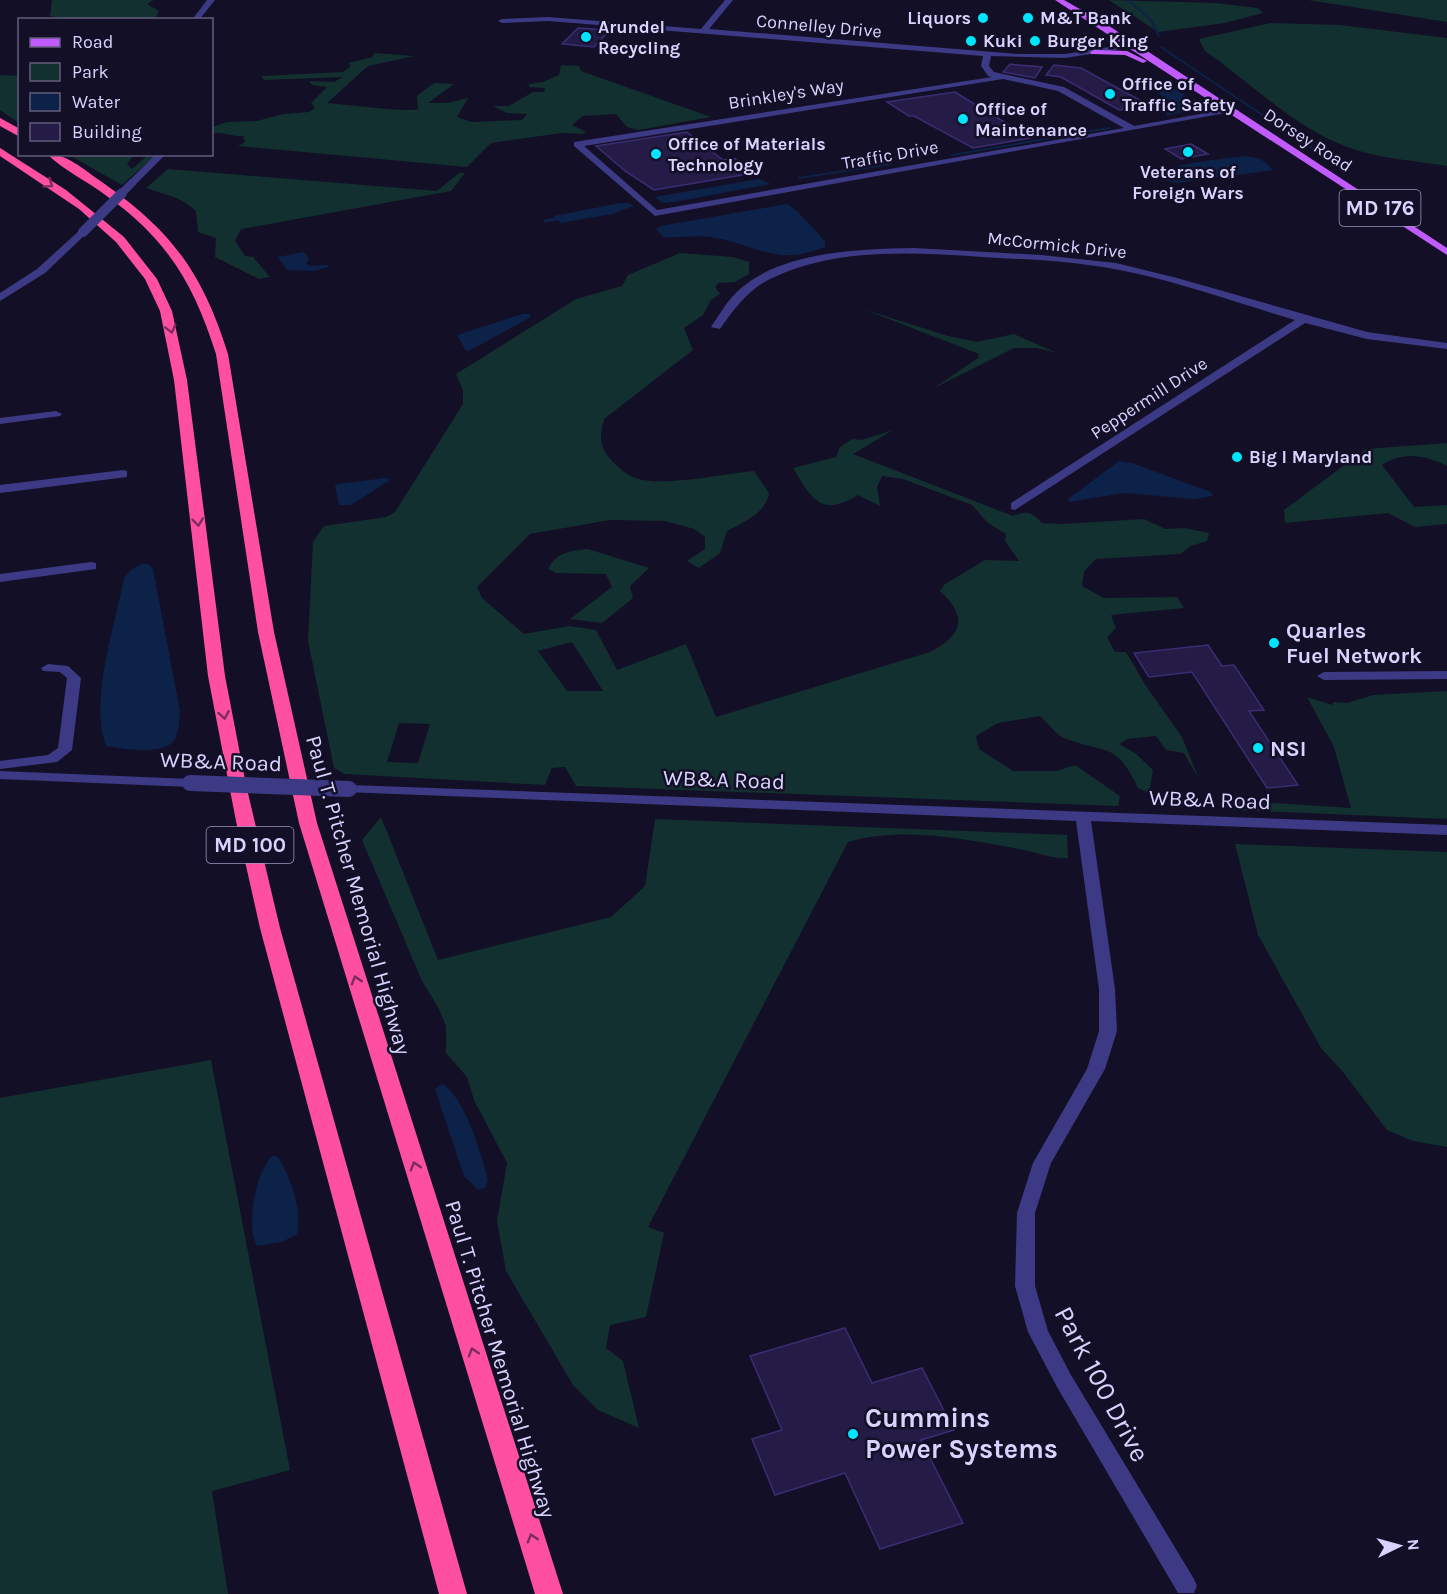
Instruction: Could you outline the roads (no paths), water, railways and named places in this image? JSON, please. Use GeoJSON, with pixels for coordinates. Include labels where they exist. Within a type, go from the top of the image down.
{"type":"FeatureCollection","features":[{"type":"Feature","properties":{"kind":"highway"},"geometry":{"type":"LineString","coordinates":[[0,122],[18,133]]}},
{"type":"Feature","properties":{"kind":"highway","name":"MD 100"},"geometry":{"type":"LineString","coordinates":[[0,151],[75,202],[118,236],[152,280],[171,327],[188,434],[211,639],[248,835],[270,928],[453,1594]]}},
{"type":"Feature","properties":{"kind":"highway","name":"Paul T. Pitcher Memorial Highway"},"geometry":{"type":"LineString","coordinates":[[55,156],[110,193],[158,232],[192,274],[214,323],[222,354],[266,632],[308,823],[549,1594]]}},
{"type":"Feature","properties":{"kind":"main road","name":"Dorsey Road"},"geometry":{"type":"LineString","coordinates":[[1059,0],[1133,45],[1447,252]]}},
{"type":"Feature","properties":{"kind":"main road"},"geometry":{"type":"LineString","coordinates":[[1093,20],[1109,44],[1094,52]]}},
{"type":"Feature","properties":{"kind":"main road"},"geometry":{"type":"LineString","coordinates":[[1094,52],[1127,53],[1152,67],[1176,74]]}},
{"type":"Feature","properties":{"kind":"street"},"geometry":{"type":"LineString","coordinates":[[197,18],[211,0]]}},
{"type":"Feature","properties":{"kind":"street"},"geometry":{"type":"LineString","coordinates":[[703,31],[729,0]]}},
{"type":"Feature","properties":{"kind":"street","name":"Connelley Drive"},"geometry":{"type":"LineString","coordinates":[[502,21],[548,20],[987,55],[1044,57],[1133,45]]}},
{"type":"Feature","properties":{"kind":"street"},"geometry":{"type":"LineString","coordinates":[[987,55],[986,69],[1000,78]]}},
{"type":"Feature","properties":{"kind":"street","name":"Brinkley's Way"},"geometry":{"type":"LineString","coordinates":[[577,144],[1000,78],[1061,89],[1133,129]]}},
{"type":"Feature","properties":{"kind":"street","name":"Traffic Drive"},"geometry":{"type":"LineString","coordinates":[[577,144],[655,213],[1233,111]]}},
{"type":"Feature","properties":{"kind":"street"},"geometry":{"type":"LineString","coordinates":[[0,298],[41,271],[160,156]]}},
{"type":"Feature","properties":{"kind":"street","name":"McCormick Drive"},"geometry":{"type":"LineString","coordinates":[[716,327],[728,305],[741,292],[783,270],[844,255],[902,251],[1049,258],[1111,266],[1158,276],[1302,320],[1379,339],[1447,346]]}},
{"type":"Feature","properties":{"kind":"street","name":"Peppermill Drive"},"geometry":{"type":"LineString","coordinates":[[1016,506],[1302,320]]}},
{"type":"Feature","properties":{"kind":"street"},"geometry":{"type":"LineString","coordinates":[[0,421],[56,414]]}},
{"type":"Feature","properties":{"kind":"street"},"geometry":{"type":"LineString","coordinates":[[0,489],[123,474]]}},
{"type":"Feature","properties":{"kind":"street"},"geometry":{"type":"LineString","coordinates":[[0,578],[91,566]]}},
{"type":"Feature","properties":{"kind":"street"},"geometry":{"type":"LineString","coordinates":[[0,765],[52,759],[65,750],[74,678],[70,671],[62,667],[48,668]]}},
{"type":"Feature","properties":{"kind":"street"},"geometry":{"type":"LineString","coordinates":[[1324,676],[1447,675]]}},
{"type":"Feature","properties":{"kind":"street","name":"WB&A Road"},"geometry":{"type":"LineString","coordinates":[[0,775],[1447,830]]}},
{"type":"Feature","properties":{"kind":"street","name":"Park 100 Drive"},"geometry":{"type":"LineString","coordinates":[[1083,816],[1107,989],[1108,1031],[1096,1069],[1042,1163],[1026,1213],[1025,1286],[1038,1332],[1064,1381],[1186,1586]]}},
{"type":"Feature","properties":{"kind":"water"},"geometry":{"type":"Polygon","coordinates":[[[1151,85],[1164,86],[1178,91],[1194,104],[1196,110],[1166,116],[1169,105],[1151,85]]]}},
{"type":"Feature","properties":{"kind":"water"},"geometry":{"type":"Polygon","coordinates":[[[1246,156],[1261,159],[1273,170],[1177,183],[1154,178],[1151,172],[1196,162],[1246,156]]]}},
{"type":"Feature","properties":{"kind":"water"},"geometry":{"type":"Polygon","coordinates":[[[759,179],[771,184],[674,202],[663,203],[654,197],[759,179]]]}},
{"type":"Feature","properties":{"kind":"water"},"geometry":{"type":"Polygon","coordinates":[[[629,203],[634,206],[612,214],[561,223],[554,216],[629,203]]]}},
{"type":"Feature","properties":{"kind":"water"},"geometry":{"type":"Polygon","coordinates":[[[787,204],[797,211],[825,241],[825,247],[807,253],[779,255],[711,237],[663,237],[656,229],[660,226],[787,204]]]}},
{"type":"Feature","properties":{"kind":"water"},"geometry":{"type":"Polygon","coordinates":[[[304,252],[309,259],[306,263],[309,266],[327,265],[329,267],[313,271],[287,270],[278,257],[304,252]]]}},
{"type":"Feature","properties":{"kind":"water"},"geometry":{"type":"Polygon","coordinates":[[[522,314],[529,314],[531,317],[469,351],[466,351],[457,335],[522,314]]]}},
{"type":"Feature","properties":{"kind":"water"},"geometry":{"type":"Polygon","coordinates":[[[1119,461],[1132,463],[1211,492],[1213,496],[1194,499],[1124,493],[1070,502],[1068,499],[1119,461]]]}},
{"type":"Feature","properties":{"kind":"water"},"geometry":{"type":"Polygon","coordinates":[[[385,478],[390,480],[351,505],[339,505],[335,486],[337,484],[385,478]]]}},
{"type":"Feature","properties":{"kind":"water"},"geometry":{"type":"Polygon","coordinates":[[[141,564],[148,564],[153,569],[180,711],[175,739],[163,748],[143,750],[106,746],[100,706],[105,662],[124,578],[132,569],[141,564]]]}},
{"type":"Feature","properties":{"kind":"water"},"geometry":{"type":"Polygon","coordinates":[[[443,1084],[459,1102],[472,1128],[488,1180],[485,1188],[478,1190],[464,1176],[435,1089],[443,1084]]]}},
{"type":"Feature","properties":{"kind":"water"},"geometry":{"type":"Polygon","coordinates":[[[272,1156],[277,1156],[291,1183],[297,1204],[297,1234],[282,1242],[257,1246],[252,1226],[254,1200],[261,1174],[272,1156]]]}},
{"type":"Feature","properties":{"kind":"waterway"},"geometry":{"type":"LineString","coordinates":[[1128,0],[1151,20],[1159,36]]}},
{"type":"Feature","properties":{"kind":"waterway"},"geometry":{"type":"LineString","coordinates":[[1161,47],[1346,171]]}},
{"type":"Feature","properties":{"kind":"waterway"},"geometry":{"type":"LineString","coordinates":[[952,155],[1109,128]]}},
{"type":"Feature","properties":{"kind":"waterway"},"geometry":{"type":"LineString","coordinates":[[799,178],[891,164]]}},
{"type":"Feature","properties":{"kind":"waterway"},"geometry":{"type":"LineString","coordinates":[[545,221],[563,218]]}},
{"type":"Feature","properties":{"kind":"place","name":"Liquors"},"geometry":{"type":"Point","coordinates":[983,18]}},
{"type":"Feature","properties":{"kind":"place","name":"M&T Bank"},"geometry":{"type":"Point","coordinates":[1028,18]}},
{"type":"Feature","properties":{"kind":"place","name":"Arundel Recycling"},"geometry":{"type":"Point","coordinates":[586,37]}},
{"type":"Feature","properties":{"kind":"place","name":"Kuki"},"geometry":{"type":"Point","coordinates":[971,41]}},
{"type":"Feature","properties":{"kind":"place","name":"Burger King"},"geometry":{"type":"Point","coordinates":[1035,41]}},
{"type":"Feature","properties":{"kind":"place","name":"Office of Traffic Safety"},"geometry":{"type":"Point","coordinates":[1110,94]}},
{"type":"Feature","properties":{"kind":"place","name":"Office of Maintenance"},"geometry":{"type":"Point","coordinates":[963,119]}},
{"type":"Feature","properties":{"kind":"place","name":"Veterans of Foreign Wars"},"geometry":{"type":"Point","coordinates":[1188,152]}},
{"type":"Feature","properties":{"kind":"place","name":"Office of Materials Technology"},"geometry":{"type":"Point","coordinates":[656,154]}},
{"type":"Feature","properties":{"kind":"place","name":"Big I Maryland"},"geometry":{"type":"Point","coordinates":[1237,457]}},
{"type":"Feature","properties":{"kind":"place","name":"Quarles Fuel Network"},"geometry":{"type":"Point","coordinates":[1274,643]}},
{"type":"Feature","properties":{"kind":"place","name":"NSI"},"geometry":{"type":"Point","coordinates":[1258,748]}},
{"type":"Feature","properties":{"kind":"place","name":"Cummins Power Systems"},"geometry":{"type":"Point","coordinates":[853,1434]}}]}
